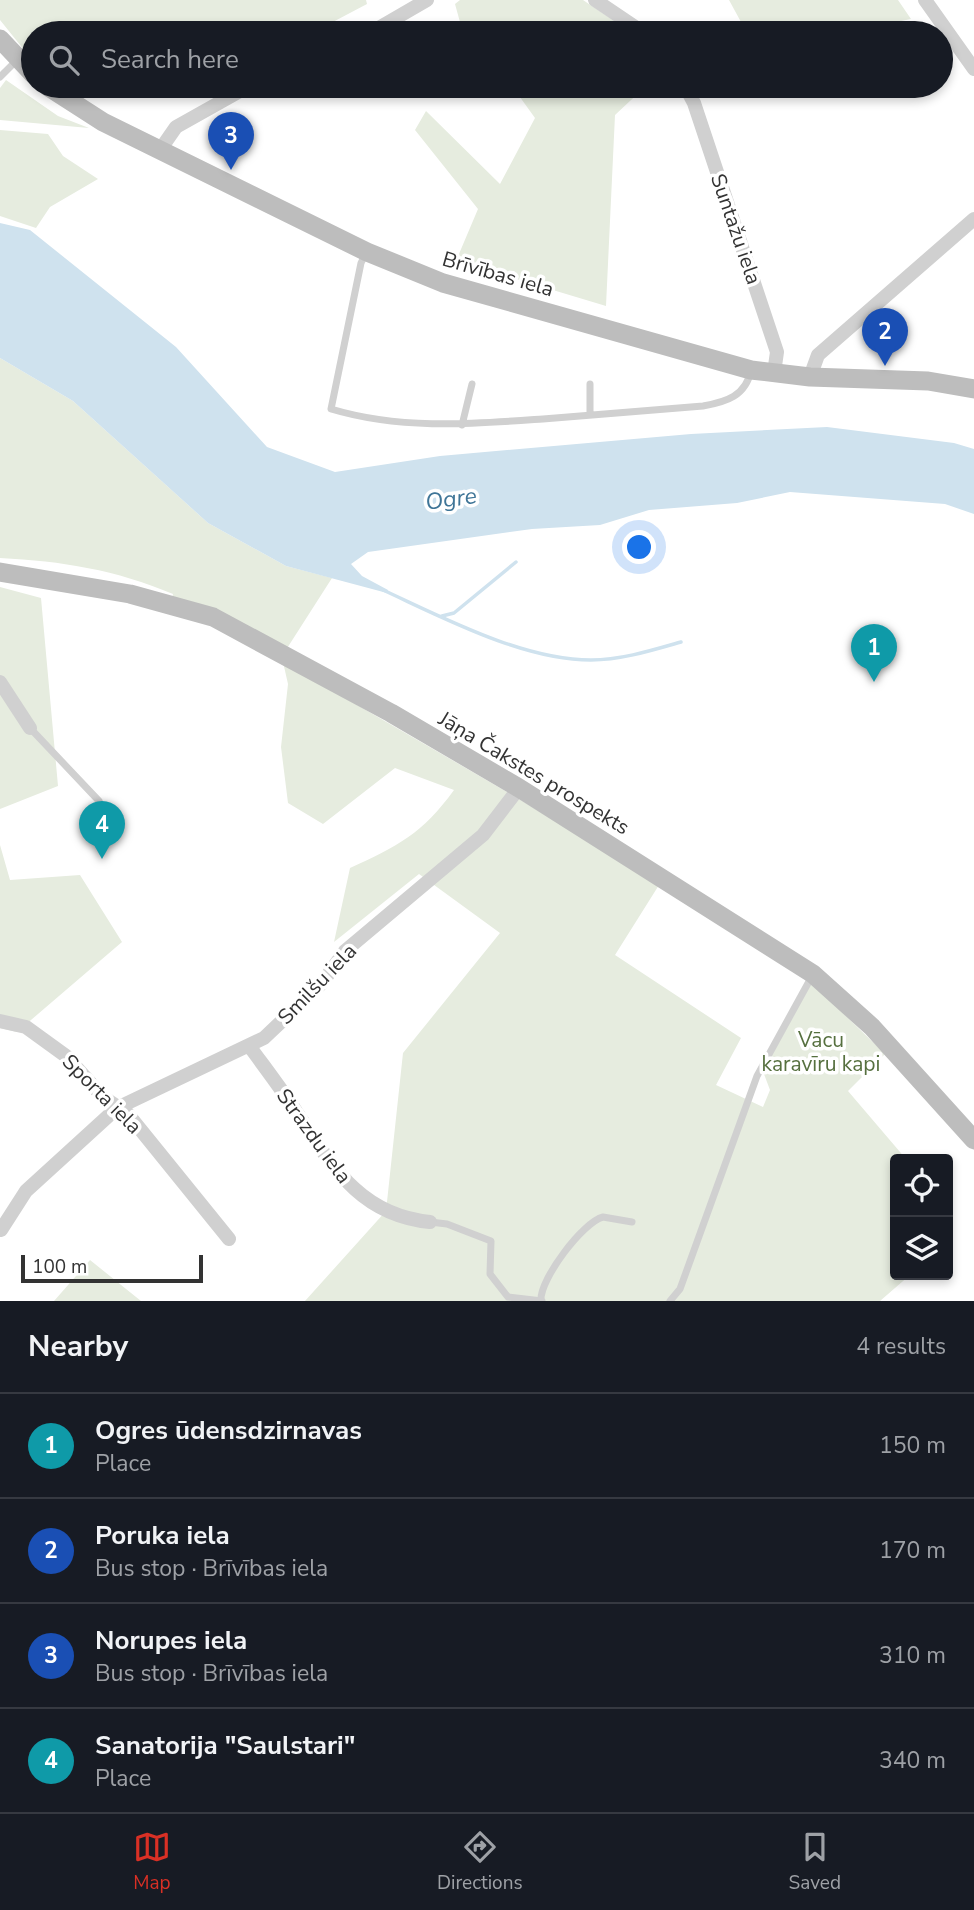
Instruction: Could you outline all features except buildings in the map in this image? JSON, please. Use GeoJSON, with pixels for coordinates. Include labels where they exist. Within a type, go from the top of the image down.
{"type":"FeatureCollection","features":[{"type":"Feature","properties":{"kind":"street"},"geometry":{"type":"LineString","coordinates":[[391,21],[427,0]]}},
{"type":"Feature","properties":{"kind":"street"},"geometry":{"type":"LineString","coordinates":[[595,0],[626,21]]}},
{"type":"Feature","properties":{"kind":"street"},"geometry":{"type":"LineString","coordinates":[[925,0],[940,21]]}},
{"type":"Feature","properties":{"kind":"street"},"geometry":{"type":"LineString","coordinates":[[0,39],[21,63]]}},
{"type":"Feature","properties":{"kind":"street"},"geometry":{"type":"LineString","coordinates":[[953,39],[974,69]]}},
{"type":"Feature","properties":{"kind":"street","name":"Brīvības iela"},"geometry":{"type":"LineString","coordinates":[[66,98],[103,122],[367,252],[443,283],[751,370],[810,377],[928,381],[974,389]]}},
{"type":"Feature","properties":{"kind":"street"},"geometry":{"type":"LineString","coordinates":[[159,150],[176,127],[228,98]]}},
{"type":"Feature","properties":{"kind":"street","name":"Suntažu iela"},"geometry":{"type":"LineString","coordinates":[[690,98],[777,352],[774,373]]}},
{"type":"Feature","properties":{"kind":"street"},"geometry":{"type":"LineString","coordinates":[[810,377],[818,355],[974,219]]}},
{"type":"Feature","properties":{"kind":"street","name":"Jāņa Čakstes prospekts"},"geometry":{"type":"LineString","coordinates":[[0,572],[130,594],[213,617],[284,653],[519,788],[813,974],[872,1027],[974,1140]]}},
{"type":"Feature","properties":{"kind":"street"},"geometry":{"type":"LineString","coordinates":[[0,682],[30,728]]}},
{"type":"Feature","properties":{"kind":"street","name":"Smilšu iela"},"geometry":{"type":"LineString","coordinates":[[1,1230],[26,1191],[117,1108],[250,1047],[264,1038],[322,983],[345,951],[483,835],[519,788]]}},
{"type":"Feature","properties":{"kind":"street","name":"Sporta iela"},"geometry":{"type":"LineString","coordinates":[[0,1021],[19,1024],[66,1056],[103,1097],[127,1113],[229,1239]]}},
{"type":"Feature","properties":{"kind":"street","name":"Strazdu iela"},"geometry":{"type":"LineString","coordinates":[[250,1047],[329,1163],[352,1188],[410,1220],[430,1222]]}},
{"type":"Feature","properties":{"kind":"lane"},"geometry":{"type":"LineString","coordinates":[[0,77],[18,60]]}},
{"type":"Feature","properties":{"kind":"lane"},"geometry":{"type":"LineString","coordinates":[[367,252],[361,263],[331,409],[377,420],[462,425],[590,415],[730,401],[749,381],[751,370]]}},
{"type":"Feature","properties":{"kind":"lane"},"geometry":{"type":"LineString","coordinates":[[462,425],[472,384]]}},
{"type":"Feature","properties":{"kind":"lane"},"geometry":{"type":"LineString","coordinates":[[590,384],[590,415]]}},
{"type":"Feature","properties":{"kind":"lane"},"geometry":{"type":"LineString","coordinates":[[30,728],[99,801]]}},
{"type":"Feature","properties":{"kind":"lane"},"geometry":{"type":"LineString","coordinates":[[670,1301],[680,1289],[757,1076],[813,974]]}},
{"type":"Feature","properties":{"kind":"lane"},"geometry":{"type":"LineString","coordinates":[[430,1222],[447,1224],[491,1241],[490,1273],[508,1297],[541,1300],[541,1291],[562,1256],[587,1226],[603,1217],[632,1222]]}},
{"type":"Feature","properties":{"kind":"green space"},"geometry":{"type":"Polygon","coordinates":[[[0,0],[366,0],[367,4],[335,21],[21,21],[21,46],[0,20],[0,0]]]}},
{"type":"Feature","properties":{"kind":"green space"},"geometry":{"type":"Polygon","coordinates":[[[460,0],[583,0],[614,21],[460,21],[455,4],[460,0]]]}},
{"type":"Feature","properties":{"kind":"green space"},"geometry":{"type":"Polygon","coordinates":[[[729,0],[898,0],[911,19],[901,21],[740,21],[729,0]]]}},
{"type":"Feature","properties":{"kind":"green space"},"geometry":{"type":"Polygon","coordinates":[[[6,80],[21,90],[21,98],[32,98],[58,116],[89,128],[0,120],[0,88],[6,80]]]}},
{"type":"Feature","properties":{"kind":"green space"},"geometry":{"type":"Polygon","coordinates":[[[521,98],[633,98],[615,115],[606,306],[456,261],[478,209],[415,130],[426,111],[500,184],[535,118],[521,98]]]}},
{"type":"Feature","properties":{"kind":"green space"},"geometry":{"type":"Polygon","coordinates":[[[0,130],[48,134],[63,156],[98,179],[50,207],[36,228],[0,216],[0,130]]]}},
{"type":"Feature","properties":{"kind":"green space"},"geometry":{"type":"Polygon","coordinates":[[[0,358],[73,401],[208,523],[286,566],[332,578],[284,653],[171,603],[173,594],[152,586],[88,568],[0,558],[0,358]]]}},
{"type":"Feature","properties":{"kind":"green space"},"geometry":{"type":"Polygon","coordinates":[[[0,587],[41,598],[58,786],[0,809],[0,587]]]}},
{"type":"Feature","properties":{"kind":"green space","name":"Vācu karavīru kapi"},"geometry":{"type":"Polygon","coordinates":[[[283,662],[514,796],[659,885],[615,955],[741,1038],[716,1085],[763,1107],[770,1090],[761,1066],[809,980],[885,1054],[848,1091],[902,1154],[890,1154],[890,1280],[904,1280],[880,1301],[305,1301],[386,1211],[403,1053],[500,933],[419,874],[334,942],[350,868],[382,853],[420,828],[454,790],[395,768],[323,824],[288,803],[281,747],[288,684],[283,662]]]}},
{"type":"Feature","properties":{"kind":"green space"},"geometry":{"type":"Polygon","coordinates":[[[0,845],[10,880],[80,875],[122,942],[17,1032],[0,1028],[0,845]]]}},
{"type":"Feature","properties":{"kind":"green space"},"geometry":{"type":"Polygon","coordinates":[[[90,1260],[141,1301],[54,1301],[90,1260]]]}},
{"type":"Feature","properties":{"kind":"water","name":"Ogre"},"geometry":{"type":"Polygon","coordinates":[[[0,223],[30,230],[176,347],[267,447],[335,472],[440,456],[691,434],[827,427],[954,443],[974,449],[974,514],[945,504],[790,492],[737,503],[649,510],[600,525],[532,529],[368,552],[351,564],[362,576],[388,590],[387,593],[286,566],[208,523],[73,401],[0,358],[0,223]]]}},
{"type":"Feature","properties":{"kind":"waterway"},"geometry":{"type":"LineString","coordinates":[[442,616],[454,613],[516,562]]}},
{"type":"Feature","properties":{"kind":"waterway"},"geometry":{"type":"LineString","coordinates":[[383,590],[484,636],[538,653],[565,658],[614,658],[681,642]]}},
{"type":"Feature","properties":{"kind":"place","name":"Norupes iela"},"geometry":{"type":"Point","coordinates":[231,170]}},
{"type":"Feature","properties":{"kind":"place","name":"Poruka iela"},"geometry":{"type":"Point","coordinates":[885,366]}},
{"type":"Feature","properties":{"kind":"place","name":"Ogres ūdensdzirnavas"},"geometry":{"type":"Point","coordinates":[874,682]}},
{"type":"Feature","properties":{"kind":"place","name":"Sanatorija \"Saulstari\""},"geometry":{"type":"Point","coordinates":[102,859]}}]}
